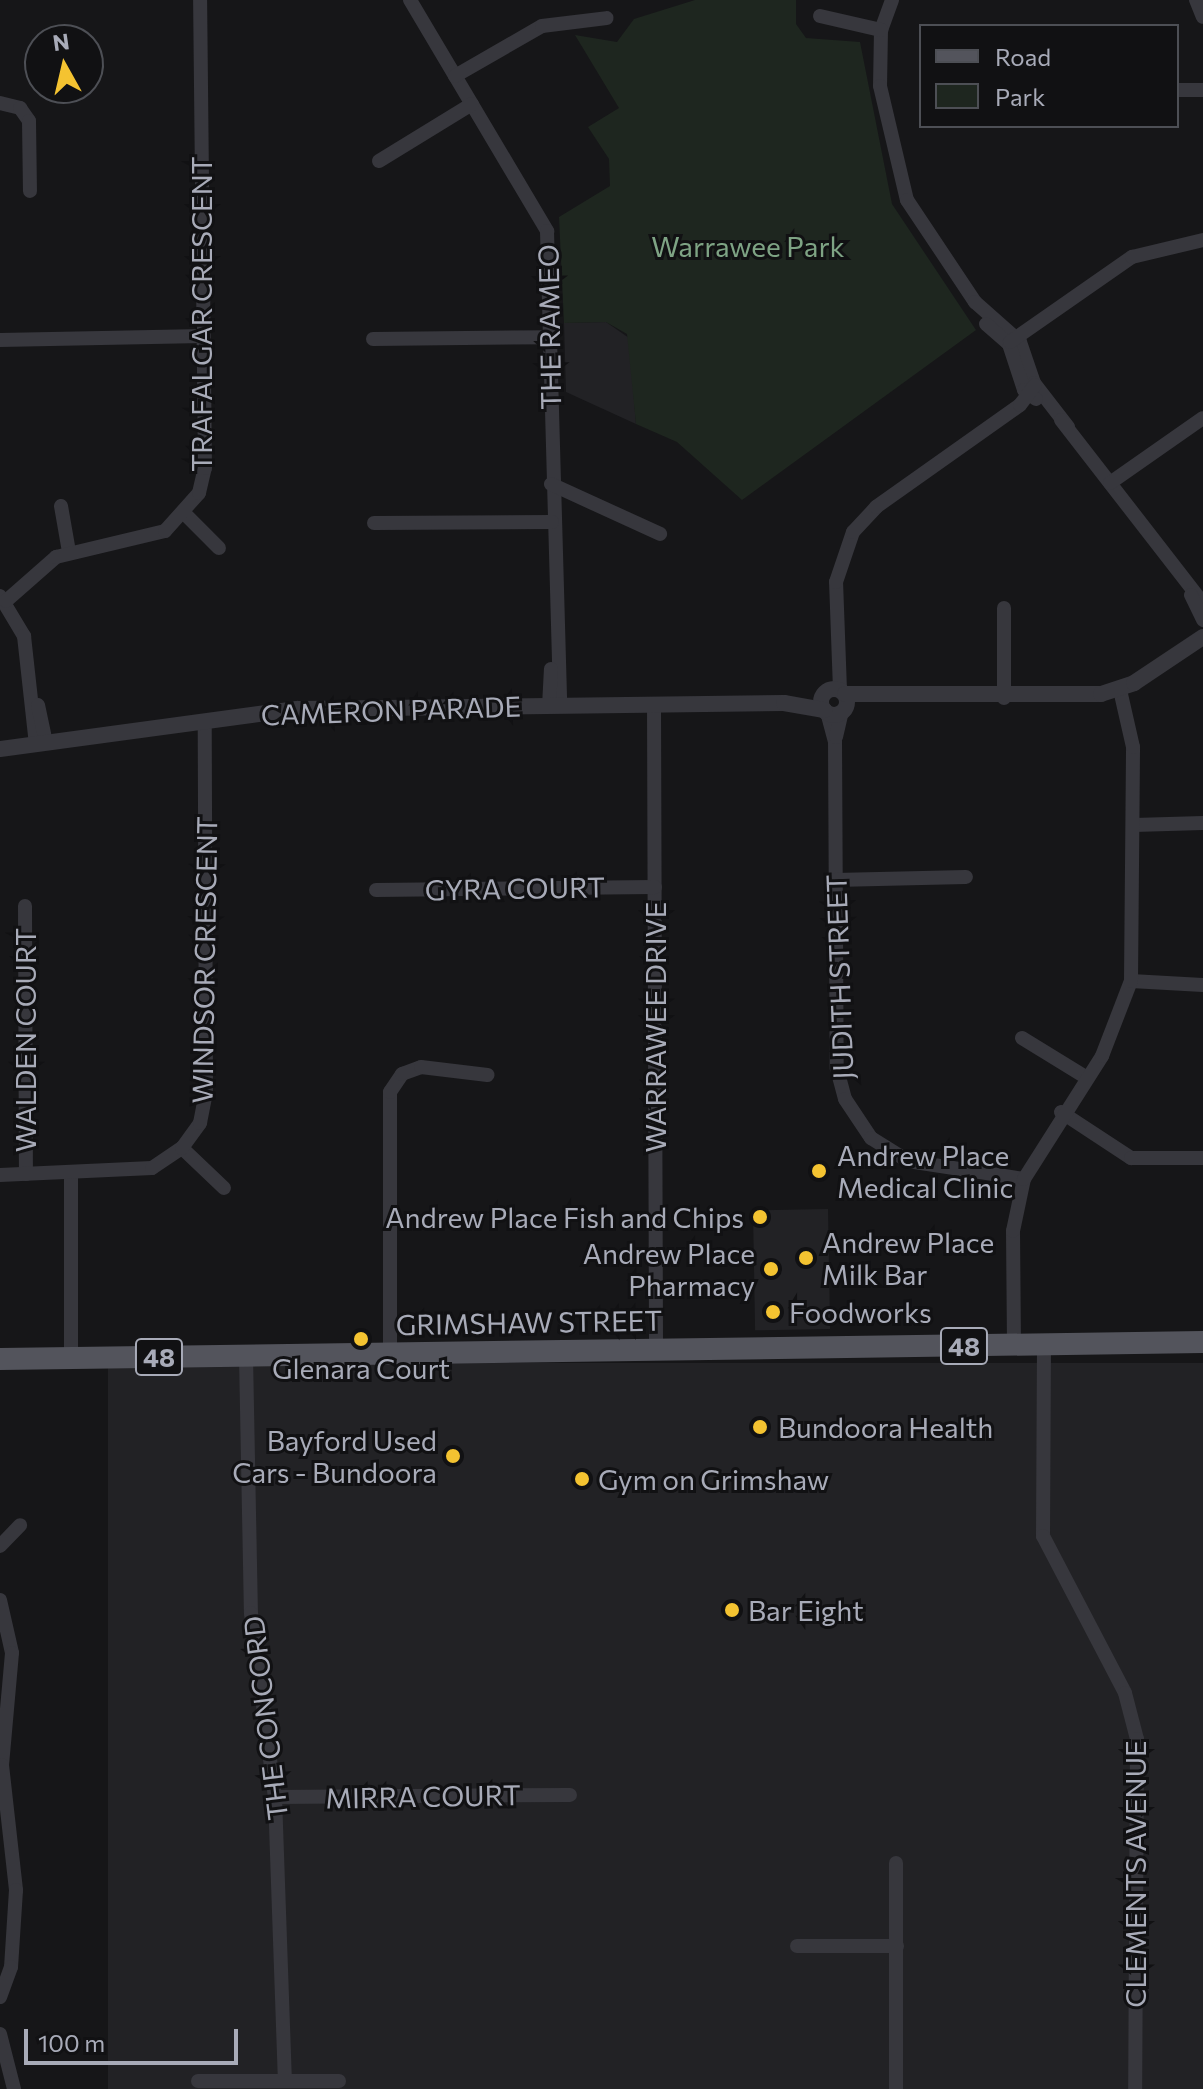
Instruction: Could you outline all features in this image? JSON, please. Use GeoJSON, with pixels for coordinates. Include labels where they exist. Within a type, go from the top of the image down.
{"type":"FeatureCollection","features":[{"type":"Feature","properties":{"kind":"main road","name":"GRIMSHAW STREET"},"geometry":{"type":"LineString","coordinates":[[0,1359],[1203,1342]]}},
{"type":"Feature","properties":{"kind":"street","name":"TRAFALGAR CRESCENT"},"geometry":{"type":"LineString","coordinates":[[3,598],[69,552],[153,538],[185,514],[205,468],[200,0]]}},
{"type":"Feature","properties":{"kind":"street","name":"THE RAMEO"},"geometry":{"type":"LineString","coordinates":[[410,0],[546,229],[554,705]]}},
{"type":"Feature","properties":{"kind":"street"},"geometry":{"type":"LineString","coordinates":[[892,0],[881,30],[881,98],[907,200],[989,328],[1014,340],[1030,390],[1068,427],[1203,603]]}},
{"type":"Feature","properties":{"kind":"street"},"geometry":{"type":"LineString","coordinates":[[1196,0],[1203,17]]}},
{"type":"Feature","properties":{"kind":"street"},"geometry":{"type":"LineString","coordinates":[[820,16],[881,30]]}},
{"type":"Feature","properties":{"kind":"street"},"geometry":{"type":"LineString","coordinates":[[455,76],[542,26],[607,18]]}},
{"type":"Feature","properties":{"kind":"street"},"geometry":{"type":"LineString","coordinates":[[1179,90],[1203,90]]}},
{"type":"Feature","properties":{"kind":"street"},"geometry":{"type":"LineString","coordinates":[[0,103],[20,108],[29,121],[30,191]]}},
{"type":"Feature","properties":{"kind":"street"},"geometry":{"type":"LineString","coordinates":[[379,161],[472,104]]}},
{"type":"Feature","properties":{"kind":"street"},"geometry":{"type":"LineString","coordinates":[[1014,340],[1132,257],[1203,240]]}},
{"type":"Feature","properties":{"kind":"street"},"geometry":{"type":"LineString","coordinates":[[0,340],[203,336]]}},
{"type":"Feature","properties":{"kind":"street"},"geometry":{"type":"LineString","coordinates":[[373,339],[550,337]]}},
{"type":"Feature","properties":{"kind":"street","name":"JUDITH STREET"},"geometry":{"type":"LineString","coordinates":[[1024,1179],[908,1161],[883,1148],[852,1115],[837,1069],[834,701],[836,582],[853,532],[1030,390]]}},
{"type":"Feature","properties":{"kind":"street"},"geometry":{"type":"LineString","coordinates":[[1110,483],[1203,418]]}},
{"type":"Feature","properties":{"kind":"street"},"geometry":{"type":"LineString","coordinates":[[551,484],[660,534]]}},
{"type":"Feature","properties":{"kind":"street"},"geometry":{"type":"LineString","coordinates":[[61,506],[69,552]]}},
{"type":"Feature","properties":{"kind":"street"},"geometry":{"type":"LineString","coordinates":[[185,514],[219,548]]}},
{"type":"Feature","properties":{"kind":"street"},"geometry":{"type":"LineString","coordinates":[[374,523],[552,522]]}},
{"type":"Feature","properties":{"kind":"street"},"geometry":{"type":"LineString","coordinates":[[1187,585],[1203,620]]}},
{"type":"Feature","properties":{"kind":"street"},"geometry":{"type":"LineString","coordinates":[[3,598],[24,636],[41,743]]}},
{"type":"Feature","properties":{"kind":"street"},"geometry":{"type":"LineString","coordinates":[[1004,608],[1004,698]]}},
{"type":"Feature","properties":{"kind":"street","name":"CAMERON PARADE"},"geometry":{"type":"LineString","coordinates":[[0,749],[297,709],[1004,698],[1120,690],[1203,637]]}},
{"type":"Feature","properties":{"kind":"street"},"geometry":{"type":"LineString","coordinates":[[1014,1345],[1013,1231],[1024,1179],[1061,1112],[1087,1078],[1131,981],[1132,732],[1120,690]]}},
{"type":"Feature","properties":{"kind":"street","name":"WARRAWEE DRIVE"},"geometry":{"type":"LineString","coordinates":[[654,704],[656,1350]]}},
{"type":"Feature","properties":{"kind":"street","name":"WINDSOR CRESCENT"},"geometry":{"type":"LineString","coordinates":[[182,1148],[200,1123],[206,1093],[205,721]]}},
{"type":"Feature","properties":{"kind":"street"},"geometry":{"type":"LineString","coordinates":[[1134,825],[1203,823]]}},
{"type":"Feature","properties":{"kind":"street"},"geometry":{"type":"LineString","coordinates":[[835,880],[966,877]]}},
{"type":"Feature","properties":{"kind":"street","name":"GYRA COURT"},"geometry":{"type":"LineString","coordinates":[[376,890],[655,887]]}},
{"type":"Feature","properties":{"kind":"street","name":"WALDEN COURT"},"geometry":{"type":"LineString","coordinates":[[25,906],[26,1174]]}},
{"type":"Feature","properties":{"kind":"street"},"geometry":{"type":"LineString","coordinates":[[1131,981],[1203,985]]}},
{"type":"Feature","properties":{"kind":"street"},"geometry":{"type":"LineString","coordinates":[[1022,1038],[1087,1078]]}},
{"type":"Feature","properties":{"kind":"street"},"geometry":{"type":"LineString","coordinates":[[390,1354],[390,1092],[402,1074],[421,1067],[488,1075]]}},
{"type":"Feature","properties":{"kind":"street"},"geometry":{"type":"LineString","coordinates":[[1061,1112],[1131,1158],[1203,1158]]}},
{"type":"Feature","properties":{"kind":"street"},"geometry":{"type":"LineString","coordinates":[[0,1175],[136,1172],[182,1148],[224,1188]]}},
{"type":"Feature","properties":{"kind":"street"},"geometry":{"type":"LineString","coordinates":[[71,1174],[71,1358]]}},
{"type":"Feature","properties":{"kind":"street","name":"CLEMENTS AVENUE"},"geometry":{"type":"LineString","coordinates":[[1044,1345],[1043,1536],[1125,1693],[1137,1739],[1135,2089]]}},
{"type":"Feature","properties":{"kind":"street","name":"THE CONCORD"},"geometry":{"type":"LineString","coordinates":[[246,1356],[251,1613],[275,1797],[285,2080]]}},
{"type":"Feature","properties":{"kind":"street"},"geometry":{"type":"LineString","coordinates":[[0,1546],[20,1525]]}},
{"type":"Feature","properties":{"kind":"street"},"geometry":{"type":"LineString","coordinates":[[0,1600],[12,1653],[3,1786],[15,1918],[0,1997]]}},
{"type":"Feature","properties":{"kind":"street"},"geometry":{"type":"LineString","coordinates":[[0,1623],[7,1703]]}},
{"type":"Feature","properties":{"kind":"street","name":"MIRRA COURT"},"geometry":{"type":"LineString","coordinates":[[275,1797],[570,1795]]}},
{"type":"Feature","properties":{"kind":"street"},"geometry":{"type":"LineString","coordinates":[[896,1863],[896,2089]]}},
{"type":"Feature","properties":{"kind":"street"},"geometry":{"type":"LineString","coordinates":[[797,1946],[897,1946]]}},
{"type":"Feature","properties":{"kind":"street"},"geometry":{"type":"LineString","coordinates":[[0,2034],[14,2089]]}},
{"type":"Feature","properties":{"kind":"street"},"geometry":{"type":"LineString","coordinates":[[0,2051],[10,2067]]}},
{"type":"Feature","properties":{"kind":"street"},"geometry":{"type":"LineString","coordinates":[[198,2081],[339,2081]]}},
{"type":"Feature","properties":{"kind":"shaded area"},"geometry":{"type":"Polygon","coordinates":[[[606,322],[629,338],[636,424],[566,392],[564,323],[606,322]]]}},
{"type":"Feature","properties":{"kind":"shaded area"},"geometry":{"type":"Polygon","coordinates":[[[828,1209],[830,1329],[755,1330],[753,1210],[828,1209]]]}},
{"type":"Feature","properties":{"kind":"shaded area"},"geometry":{"type":"Polygon","coordinates":[[[108,1363],[1203,1363],[1203,2089],[108,2089],[108,1363]]]}},
{"type":"Feature","properties":{"kind":"green space","name":"Warrawee Park"},"geometry":{"type":"Polygon","coordinates":[[[695,0],[796,0],[796,24],[806,38],[860,42],[892,204],[976,330],[742,500],[677,442],[636,424],[627,334],[606,322],[564,323],[559,217],[610,186],[609,159],[588,127],[619,108],[575,35],[617,42],[634,19],[695,0]]]}},
{"type":"Feature","properties":{"kind":"place","name":"Andrew Place Medical Clinic"},"geometry":{"type":"Point","coordinates":[819,1171]}},
{"type":"Feature","properties":{"kind":"place","name":"Andrew Place Fish and Chips"},"geometry":{"type":"Point","coordinates":[760,1217]}},
{"type":"Feature","properties":{"kind":"place","name":"Andrew Place Milk Bar"},"geometry":{"type":"Point","coordinates":[806,1258]}},
{"type":"Feature","properties":{"kind":"place","name":"Andrew Place Pharmacy"},"geometry":{"type":"Point","coordinates":[771,1269]}},
{"type":"Feature","properties":{"kind":"place","name":"Foodworks"},"geometry":{"type":"Point","coordinates":[773,1312]}},
{"type":"Feature","properties":{"kind":"place","name":"Glenara Court"},"geometry":{"type":"Point","coordinates":[361,1339]}},
{"type":"Feature","properties":{"kind":"place","name":"Bundoora Health"},"geometry":{"type":"Point","coordinates":[760,1427]}},
{"type":"Feature","properties":{"kind":"place","name":"Bayford Used Cars - Bundoora"},"geometry":{"type":"Point","coordinates":[453,1456]}},
{"type":"Feature","properties":{"kind":"place","name":"Gym on Grimshaw"},"geometry":{"type":"Point","coordinates":[582,1479]}},
{"type":"Feature","properties":{"kind":"place","name":"Bar Eight"},"geometry":{"type":"Point","coordinates":[732,1610]}}]}
